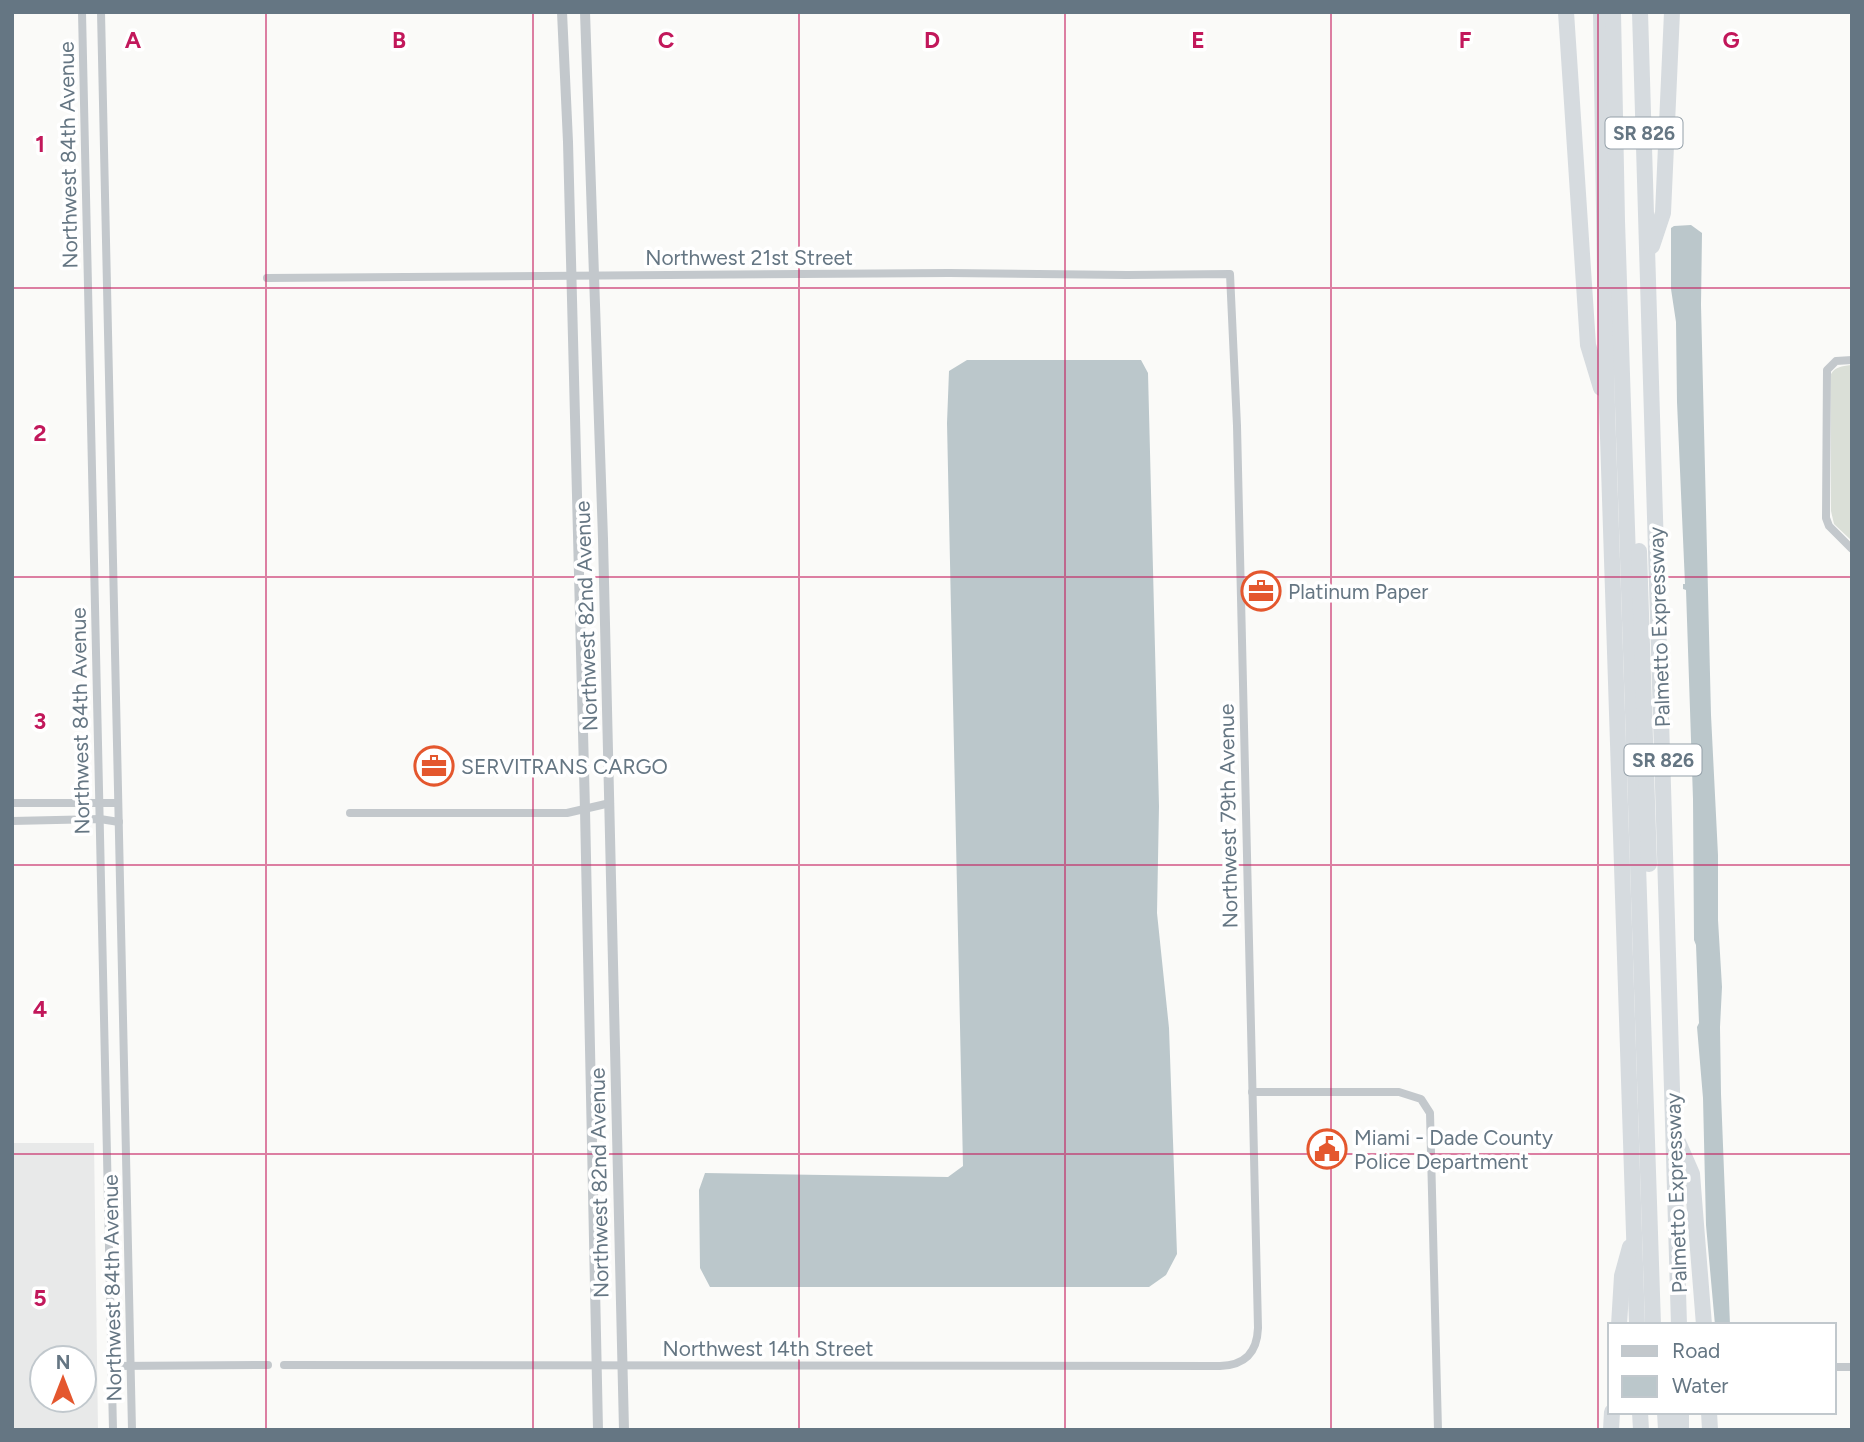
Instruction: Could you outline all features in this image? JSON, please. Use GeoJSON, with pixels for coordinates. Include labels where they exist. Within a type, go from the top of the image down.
{"type":"FeatureCollection","features":[{"type":"Feature","properties":{"kind":"highway"},"geometry":{"type":"LineString","coordinates":[[1566,12],[1588,345],[1607,407]]}},
{"type":"Feature","properties":{"kind":"highway","name":"Palmetto Expressway"},"geometry":{"type":"LineString","coordinates":[[1601,12],[1607,407],[1637,1323]]}},
{"type":"Feature","properties":{"kind":"highway"},"geometry":{"type":"LineString","coordinates":[[1613,12],[1653,1323]]}},
{"type":"Feature","properties":{"kind":"highway"},"geometry":{"type":"LineString","coordinates":[[1623,12],[1631,354],[1644,673],[1663,1323]]}},
{"type":"Feature","properties":{"kind":"highway","name":"Palmetto Expressway"},"geometry":{"type":"LineString","coordinates":[[1640,12],[1679,1323]]}},
{"type":"Feature","properties":{"kind":"highway"},"geometry":{"type":"LineString","coordinates":[[1648,254],[1663,213],[1672,12]]}},
{"type":"Feature","properties":{"kind":"highway"},"geometry":{"type":"LineString","coordinates":[[1674,1133],[1692,1174],[1704,1323]]}},
{"type":"Feature","properties":{"kind":"highway"},"geometry":{"type":"LineString","coordinates":[[1619,1323],[1622,1276],[1634,1231]]}},
{"type":"Feature","properties":{"kind":"street","name":"Northwest 84th Avenue"},"geometry":{"type":"LineString","coordinates":[[82,12],[113,1430]]}},
{"type":"Feature","properties":{"kind":"street","name":"Northwest 84th Avenue"},"geometry":{"type":"LineString","coordinates":[[101,12],[132,1430]]}},
{"type":"Feature","properties":{"kind":"street","name":"Northwest 82nd Avenue"},"geometry":{"type":"LineString","coordinates":[[562,12],[585,810],[598,1430]]}},
{"type":"Feature","properties":{"kind":"street","name":"Northwest 82nd Avenue"},"geometry":{"type":"LineString","coordinates":[[585,12],[610,803],[624,1430]]}},
{"type":"Feature","properties":{"kind":"street","name":"Northwest 21st Street"},"geometry":{"type":"LineString","coordinates":[[267,278],[1230,274]]}},
{"type":"Feature","properties":{"kind":"street","name":"Northwest 79th Avenue"},"geometry":{"type":"LineString","coordinates":[[1230,274],[1237,426],[1258,1328],[1257,1340],[1250,1356]]}},
{"type":"Feature","properties":{"kind":"street"},"geometry":{"type":"LineString","coordinates":[[1852,360],[1836,361],[1827,370],[1826,518],[1829,526],[1852,549]]}},
{"type":"Feature","properties":{"kind":"street"},"geometry":{"type":"LineString","coordinates":[[12,803],[118,803]]}},
{"type":"Feature","properties":{"kind":"street"},"geometry":{"type":"LineString","coordinates":[[350,813],[567,813],[610,803]]}},
{"type":"Feature","properties":{"kind":"street"},"geometry":{"type":"LineString","coordinates":[[12,821],[100,819],[119,822]]}},
{"type":"Feature","properties":{"kind":"street"},"geometry":{"type":"LineString","coordinates":[[1252,1092],[1399,1092],[1421,1099],[1430,1113],[1438,1430]]}},
{"type":"Feature","properties":{"kind":"street"},"geometry":{"type":"LineString","coordinates":[[109,1241],[128,1241]]}},
{"type":"Feature","properties":{"kind":"street","name":"Northwest 14th Street"},"geometry":{"type":"LineString","coordinates":[[284,1365],[1223,1366],[1240,1363],[1250,1356]]}},
{"type":"Feature","properties":{"kind":"street"},"geometry":{"type":"LineString","coordinates":[[112,1366],[268,1365]]}},
{"type":"Feature","properties":{"kind":"shaded area"},"geometry":{"type":"Polygon","coordinates":[[[1852,365],[1852,541],[1834,524],[1831,511],[1831,374],[1837,368],[1852,365]]]}},
{"type":"Feature","properties":{"kind":"shaded area"},"geometry":{"type":"Polygon","coordinates":[[[12,1143],[94,1143],[97,1344],[28,1344],[28,1414],[98,1414],[98,1430],[12,1430],[12,1143]]]}},
{"type":"Feature","properties":{"kind":"water"},"geometry":{"type":"Polygon","coordinates":[[[1691,225],[1702,233],[1701,305],[1711,715],[1718,855],[1722,987],[1721,1094],[1730,1323],[1715,1323],[1706,1225],[1703,1098],[1694,940],[1693,799],[1686,590],[1683,589],[1685,584],[1676,322],[1671,289],[1671,228],[1691,225]]]}},
{"type":"Feature","properties":{"kind":"water"},"geometry":{"type":"Polygon","coordinates":[[[967,360],[1141,360],[1148,373],[1159,806],[1157,913],[1169,1028],[1177,1254],[1166,1275],[1149,1287],[710,1287],[700,1268],[699,1190],[705,1173],[948,1177],[963,1166],[947,423],[949,371],[967,360]]]}},
{"type":"Feature","properties":{"kind":"place","name":"Platinum Paper"},"geometry":{"type":"Point","coordinates":[1261,591]}},
{"type":"Feature","properties":{"kind":"place","name":"SERVITRANS CARGO"},"geometry":{"type":"Point","coordinates":[434,766]}},
{"type":"Feature","properties":{"kind":"place","name":"Miami - Dade County Police Department"},"geometry":{"type":"Point","coordinates":[1327,1149]}}]}
